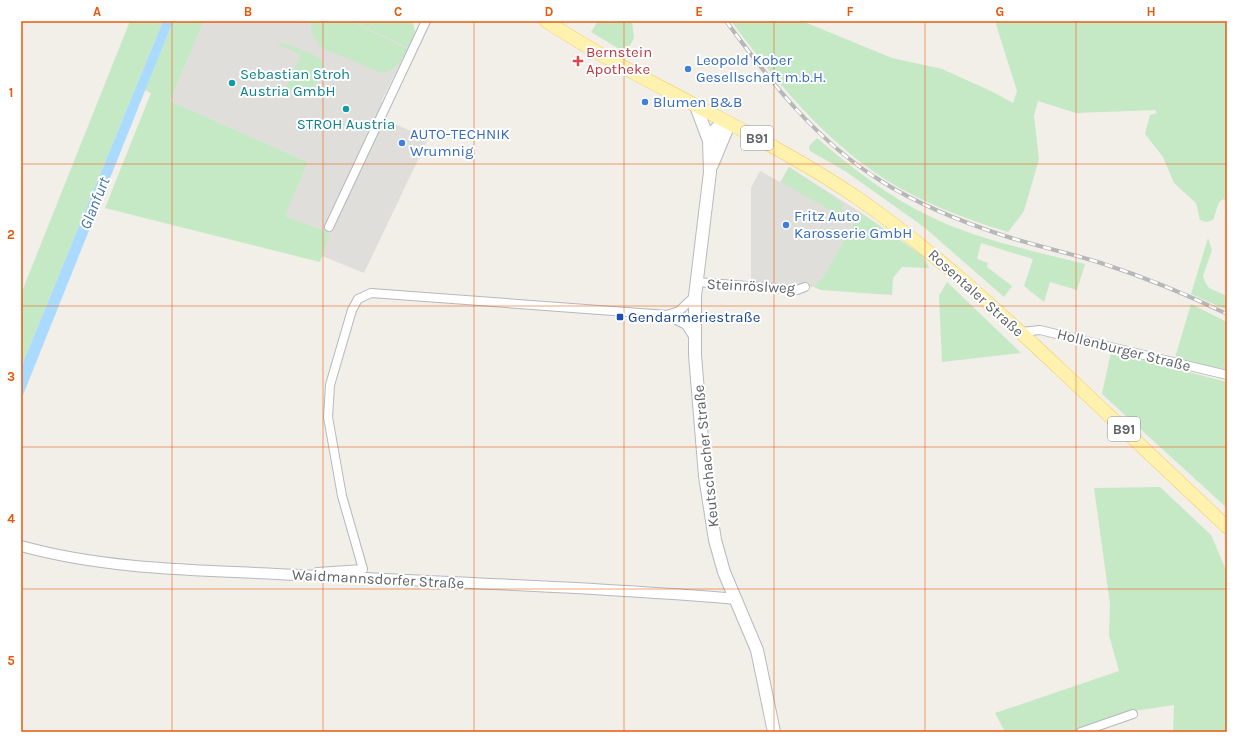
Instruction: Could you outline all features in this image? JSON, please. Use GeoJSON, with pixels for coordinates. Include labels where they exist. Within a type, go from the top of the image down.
{"type":"FeatureCollection","features":[{"type":"Feature","properties":{"kind":"main road","name":"Rosentaler Straße"},"geometry":{"type":"LineString","coordinates":[[546,21],[595,53],[784,152],[892,223],[931,252],[1021,332],[1227,526]]}},
{"type":"Feature","properties":{"kind":"main road"},"geometry":{"type":"LineString","coordinates":[[696,106],[710,141],[710,172]]}},
{"type":"Feature","properties":{"kind":"main road"},"geometry":{"type":"LineString","coordinates":[[710,141],[715,130],[720,125],[729,124],[710,172]]}},
{"type":"Feature","properties":{"kind":"main road","name":"Keutschacher Straße"},"geometry":{"type":"LineString","coordinates":[[710,172],[696,282],[694,314],[694,339],[705,476],[709,510],[724,572],[757,650],[774,732]]}},
{"type":"Feature","properties":{"kind":"street"},"geometry":{"type":"LineString","coordinates":[[329,227],[424,22]]}},
{"type":"Feature","properties":{"kind":"street","name":"Steinröslweg"},"geometry":{"type":"LineString","coordinates":[[696,282],[797,290],[804,288]]}},
{"type":"Feature","properties":{"kind":"street"},"geometry":{"type":"LineString","coordinates":[[278,574],[363,569],[342,496],[328,417],[328,400],[332,378],[352,310],[358,299],[371,293],[670,316],[689,319],[694,314]]}},
{"type":"Feature","properties":{"kind":"street"},"geometry":{"type":"LineString","coordinates":[[670,316],[679,311],[695,296]]}},
{"type":"Feature","properties":{"kind":"street"},"geometry":{"type":"LineString","coordinates":[[679,311],[694,314]]}},
{"type":"Feature","properties":{"kind":"street"},"geometry":{"type":"LineString","coordinates":[[670,316],[686,325],[694,339]]}},
{"type":"Feature","properties":{"kind":"street","name":"Hollenburger Straße"},"geometry":{"type":"LineString","coordinates":[[1021,332],[1040,330],[1227,375]]}},
{"type":"Feature","properties":{"kind":"street","name":"Waidmannsdorfer Straße"},"geometry":{"type":"LineString","coordinates":[[21,546],[84,559],[120,564],[278,574],[653,592],[736,600]]}},
{"type":"Feature","properties":{"kind":"street"},"geometry":{"type":"LineString","coordinates":[[1081,732],[1133,714]]}},
{"type":"Feature","properties":{"kind":"shaded area"},"geometry":{"type":"Polygon","coordinates":[[[204,21],[306,21],[311,23],[351,21],[408,48],[381,102],[384,104],[378,116],[428,139],[364,273],[322,256],[329,233],[285,216],[308,162],[170,101],[204,21]]]}},
{"type":"Feature","properties":{"kind":"shaded area"},"geometry":{"type":"Polygon","coordinates":[[[789,167],[860,212],[823,277],[814,287],[751,284],[751,188],[760,171],[780,182],[789,167]]]}},
{"type":"Feature","properties":{"kind":"green space"},"geometry":{"type":"Polygon","coordinates":[[[130,21],[163,21],[21,368],[21,294],[130,21]]]}},
{"type":"Feature","properties":{"kind":"green space"},"geometry":{"type":"Polygon","coordinates":[[[173,21],[204,21],[170,101],[308,162],[285,216],[330,233],[320,262],[105,208],[151,93],[145,90],[173,21]]]}},
{"type":"Feature","properties":{"kind":"green space"},"geometry":{"type":"Polygon","coordinates":[[[306,21],[332,21],[316,23],[350,21],[407,49],[394,68],[382,73],[324,49],[314,38],[311,23],[306,21]]]}},
{"type":"Feature","properties":{"kind":"green space"},"geometry":{"type":"Polygon","coordinates":[[[351,21],[409,21],[413,23],[415,32],[408,48],[351,21]]]}},
{"type":"Feature","properties":{"kind":"green space"},"geometry":{"type":"Polygon","coordinates":[[[598,21],[632,22],[634,38],[626,53],[591,32],[598,21]]]}},
{"type":"Feature","properties":{"kind":"green space"},"geometry":{"type":"Polygon","coordinates":[[[731,21],[802,21],[892,58],[942,69],[993,92],[1013,103],[1017,91],[995,21],[1227,21],[1227,202],[1224,199],[1219,202],[1213,220],[1206,222],[1200,220],[1196,203],[1174,183],[1163,157],[1145,134],[1150,115],[1157,113],[1155,110],[1076,113],[1038,101],[1034,116],[1039,159],[1024,211],[1008,232],[976,221],[913,195],[883,178],[860,162],[819,126],[800,106],[782,86],[731,21]]]}},
{"type":"Feature","properties":{"kind":"green space"},"geometry":{"type":"Polygon","coordinates":[[[280,42],[312,54],[322,61],[323,69],[310,96],[297,89],[295,92],[286,88],[301,55],[278,44],[280,42]]]}},
{"type":"Feature","properties":{"kind":"green space"},"geometry":{"type":"Polygon","coordinates":[[[817,138],[871,181],[915,209],[931,217],[987,239],[1085,264],[1077,290],[1050,282],[1044,302],[1024,286],[1033,259],[981,243],[977,259],[988,263],[987,267],[1012,286],[1004,297],[924,227],[845,171],[810,151],[809,146],[817,138]]]}},
{"type":"Feature","properties":{"kind":"green space"},"geometry":{"type":"Polygon","coordinates":[[[789,167],[837,199],[843,205],[842,213],[832,211],[781,182],[789,167]]]}},
{"type":"Feature","properties":{"kind":"green space"},"geometry":{"type":"Polygon","coordinates":[[[860,212],[923,256],[929,268],[902,267],[893,278],[892,295],[821,290],[814,287],[823,277],[860,212]]]}},
{"type":"Feature","properties":{"kind":"green space"},"geometry":{"type":"Polygon","coordinates":[[[1208,238],[1212,250],[1203,276],[1209,288],[1227,296],[1227,310],[1191,294],[1208,238]]]}},
{"type":"Feature","properties":{"kind":"green space"},"geometry":{"type":"Polygon","coordinates":[[[947,282],[1021,353],[942,362],[939,296],[947,282]]]}},
{"type":"Feature","properties":{"kind":"green space"},"geometry":{"type":"Polygon","coordinates":[[[1191,304],[1227,322],[1227,371],[1175,358],[1191,304]]]}},
{"type":"Feature","properties":{"kind":"green space"},"geometry":{"type":"Polygon","coordinates":[[[1111,352],[1227,382],[1227,508],[1102,394],[1111,352]]]}},
{"type":"Feature","properties":{"kind":"green space"},"geometry":{"type":"Polygon","coordinates":[[[1160,487],[1211,535],[1227,572],[1227,732],[1173,732],[1174,705],[1134,711],[1071,732],[1005,732],[995,713],[1119,671],[1109,635],[1110,604],[1094,488],[1160,487]]]}},
{"type":"Feature","properties":{"kind":"water","name":"Glanfurt"},"geometry":{"type":"Polygon","coordinates":[[[163,21],[173,21],[21,400],[21,368],[163,21]]]}},
{"type":"Feature","properties":{"kind":"railway"},"geometry":{"type":"LineString","coordinates":[[726,21],[777,87],[815,129],[857,165],[895,190],[941,212],[989,231],[1117,268],[1165,286],[1227,314]]}},
{"type":"Feature","properties":{"kind":"place","name":"Bernstein Apotheke"},"geometry":{"type":"Point","coordinates":[578,61]}},
{"type":"Feature","properties":{"kind":"place","name":"Leopold Kober Gesellschaft m.b.H."},"geometry":{"type":"Point","coordinates":[688,69]}},
{"type":"Feature","properties":{"kind":"place","name":"Sebastian Stroh Austria GmbH"},"geometry":{"type":"Point","coordinates":[232,83]}},
{"type":"Feature","properties":{"kind":"place","name":"Blumen B&B"},"geometry":{"type":"Point","coordinates":[645,102]}},
{"type":"Feature","properties":{"kind":"place","name":"STROH Austria"},"geometry":{"type":"Point","coordinates":[346,109]}},
{"type":"Feature","properties":{"kind":"place","name":"AUTO-TECHNIK Wrumnig"},"geometry":{"type":"Point","coordinates":[402,143]}},
{"type":"Feature","properties":{"kind":"place","name":"Fritz Auto Karosserie GmbH"},"geometry":{"type":"Point","coordinates":[786,225]}},
{"type":"Feature","properties":{"kind":"place","name":"Gendarmeriestraße"},"geometry":{"type":"Point","coordinates":[620,317]}}]}
